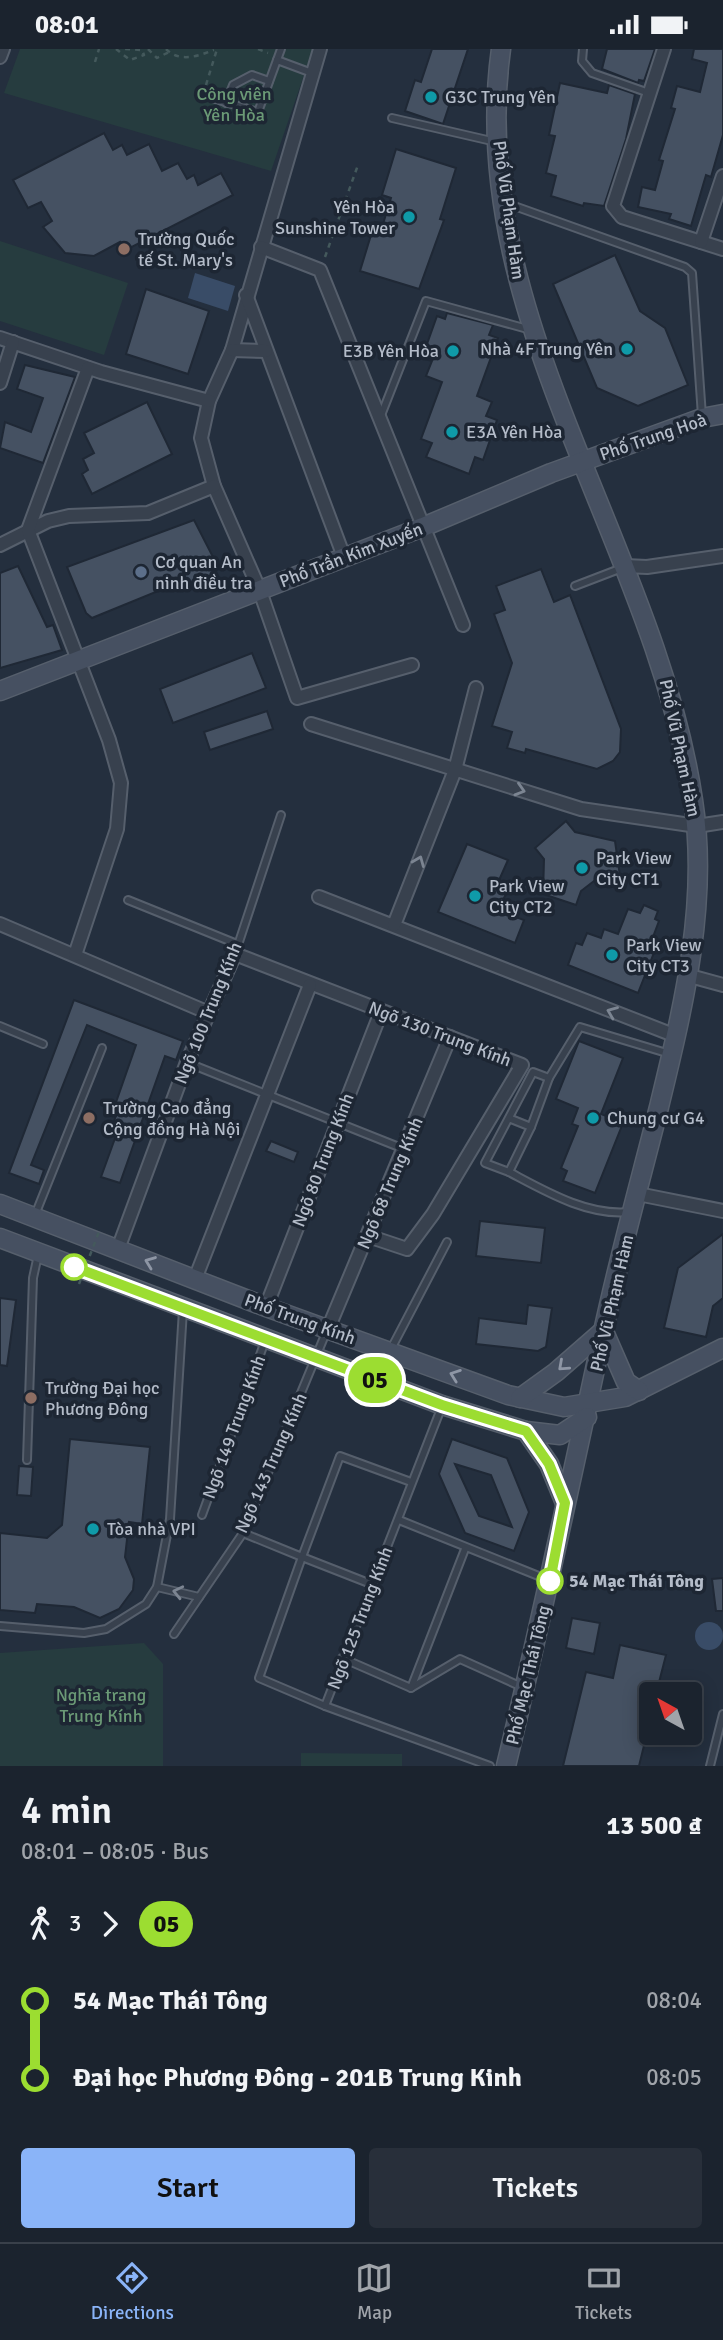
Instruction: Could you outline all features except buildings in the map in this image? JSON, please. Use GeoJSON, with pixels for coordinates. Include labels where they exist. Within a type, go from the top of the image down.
{"type":"FeatureCollection","features":[{"type":"Feature","properties":{"kind":"street"},"geometry":{"type":"LineString","coordinates":[[0,57],[3,49]]}},
{"type":"Feature","properties":{"kind":"street"},"geometry":{"type":"LineString","coordinates":[[320,49],[232,350],[209,401],[201,438],[214,486],[260,591],[297,698],[412,665]]}},
{"type":"Feature","properties":{"kind":"street","name":"Phố Vũ Phạm Hàm"},"geometry":{"type":"LineString","coordinates":[[501,49],[498,142],[504,202],[519,286],[532,330],[665,675],[677,717],[696,826],[690,975],[585,1412]]}},
{"type":"Feature","properties":{"kind":"street"},"geometry":{"type":"LineString","coordinates":[[664,49],[613,206],[622,217],[723,249]]}},
{"type":"Feature","properties":{"kind":"street"},"geometry":{"type":"LineString","coordinates":[[701,242],[723,176]]}},
{"type":"Feature","properties":{"kind":"street"},"geometry":{"type":"LineString","coordinates":[[261,247],[320,270],[463,625]]}},
{"type":"Feature","properties":{"kind":"street"},"geometry":{"type":"LineString","coordinates":[[246,295],[344,557]]}},
{"type":"Feature","properties":{"kind":"street"},"geometry":{"type":"LineString","coordinates":[[0,338],[88,368],[209,401]]}},
{"type":"Feature","properties":{"kind":"street"},"geometry":{"type":"LineString","coordinates":[[0,383],[13,342]]}},
{"type":"Feature","properties":{"kind":"street"},"geometry":{"type":"LineString","coordinates":[[232,350],[266,351]]}},
{"type":"Feature","properties":{"kind":"street"},"geometry":{"type":"LineString","coordinates":[[75,955],[117,829],[121,783],[109,740],[77,663],[28,530],[88,368]]}},
{"type":"Feature","properties":{"kind":"street","name":"Phố Trung Hoà"},"geometry":{"type":"LineString","coordinates":[[582,461],[702,418],[723,414]]}},
{"type":"Feature","properties":{"kind":"street","name":"Phố Trần Kim Xuyến"},"geometry":{"type":"LineString","coordinates":[[0,691],[423,527],[582,461]]}},
{"type":"Feature","properties":{"kind":"street"},"geometry":{"type":"LineString","coordinates":[[0,545],[28,530],[69,516],[148,513],[214,486]]}},
{"type":"Feature","properties":{"kind":"street"},"geometry":{"type":"LineString","coordinates":[[625,566],[647,567],[723,556]]}},
{"type":"Feature","properties":{"kind":"street"},"geometry":{"type":"LineString","coordinates":[[394,925],[455,770],[476,688]]}},
{"type":"Feature","properties":{"kind":"street"},"geometry":{"type":"LineString","coordinates":[[311,724],[581,809],[696,826],[723,822]]}},
{"type":"Feature","properties":{"kind":"street"},"geometry":{"type":"LineString","coordinates":[[319,897],[676,1036]]}},
{"type":"Feature","properties":{"kind":"street"},"geometry":{"type":"LineString","coordinates":[[0,924],[209,1013]]}},
{"type":"Feature","properties":{"kind":"street","name":"Ngõ 130 Trung Kính"},"geometry":{"type":"LineString","coordinates":[[236,949],[310,985],[527,1069],[433,1214],[407,1249],[368,1236]]}},
{"type":"Feature","properties":{"kind":"street","name":"Ngõ 100 Trung Kính"},"geometry":{"type":"LineString","coordinates":[[118,1249],[187,1062],[236,949]]}},
{"type":"Feature","properties":{"kind":"street"},"geometry":{"type":"LineString","coordinates":[[690,975],[723,985]]}},
{"type":"Feature","properties":{"kind":"street"},"geometry":{"type":"LineString","coordinates":[[195,1279],[310,985]]}},
{"type":"Feature","properties":{"kind":"street","name":"Ngõ 80 Trung Kính"},"geometry":{"type":"LineString","coordinates":[[266,1307],[381,1012]]}},
{"type":"Feature","properties":{"kind":"street","name":"Ngõ 68 Trung Kính"},"geometry":{"type":"LineString","coordinates":[[328,1329],[450,1037]]}},
{"type":"Feature","properties":{"kind":"street"},"geometry":{"type":"LineString","coordinates":[[636,1203],[723,1211]]}},
{"type":"Feature","properties":{"kind":"street","name":"Phố Trung Kính"},"geometry":{"type":"LineString","coordinates":[[0,1204],[266,1307],[520,1398],[585,1412]]}},
{"type":"Feature","properties":{"kind":"street","name":"Phố Trung Kính"},"geometry":{"type":"LineString","coordinates":[[0,1238],[442,1405],[526,1431],[560,1435],[585,1412],[639,1391],[723,1348]]}},
{"type":"Feature","properties":{"kind":"street"},"geometry":{"type":"LineString","coordinates":[[520,1398],[556,1372],[603,1331],[626,1382],[639,1391]]}},
{"type":"Feature","properties":{"kind":"street","name":"Phố Mạc Thái Tông"},"geometry":{"type":"LineString","coordinates":[[506,1766],[550,1581],[585,1412]]}},
{"type":"Feature","properties":{"kind":"street"},"geometry":{"type":"LineString","coordinates":[[526,1431],[549,1464],[565,1503]]}},
{"type":"Feature","properties":{"kind":"lane"},"geometry":{"type":"LineString","coordinates":[[202,95],[258,112],[281,49]]}},
{"type":"Feature","properties":{"kind":"lane"},"geometry":{"type":"LineString","coordinates":[[583,49],[582,61],[592,73],[649,93]]}},
{"type":"Feature","properties":{"kind":"lane"},"geometry":{"type":"LineString","coordinates":[[277,60],[312,73]]}},
{"type":"Feature","properties":{"kind":"lane"},"geometry":{"type":"LineString","coordinates":[[226,103],[233,85],[252,75],[270,81]]}},
{"type":"Feature","properties":{"kind":"lane"},"geometry":{"type":"LineString","coordinates":[[392,118],[498,142]]}},
{"type":"Feature","properties":{"kind":"lane"},"geometry":{"type":"LineString","coordinates":[[504,202],[685,267],[692,273],[702,418]]}},
{"type":"Feature","properties":{"kind":"lane"},"geometry":{"type":"LineString","coordinates":[[380,420],[426,301],[532,330]]}},
{"type":"Feature","properties":{"kind":"lane"},"geometry":{"type":"LineString","coordinates":[[575,586],[625,566]]}},
{"type":"Feature","properties":{"kind":"lane","name":"Ngõ 100 Trung Kính"},"geometry":{"type":"LineString","coordinates":[[236,949],[281,815]]}},
{"type":"Feature","properties":{"kind":"lane"},"geometry":{"type":"LineString","coordinates":[[128,900],[236,949]]}},
{"type":"Feature","properties":{"kind":"lane"},"geometry":{"type":"LineString","coordinates":[[0,1026],[43,1044]]}},
{"type":"Feature","properties":{"kind":"lane"},"geometry":{"type":"LineString","coordinates":[[509,1172],[531,1127],[549,1078],[580,1027],[672,1054]]}},
{"type":"Feature","properties":{"kind":"lane"},"geometry":{"type":"LineString","coordinates":[[34,1217],[102,1048]]}},
{"type":"Feature","properties":{"kind":"lane"},"geometry":{"type":"LineString","coordinates":[[187,1062],[404,1150]]}},
{"type":"Feature","properties":{"kind":"lane"},"geometry":{"type":"LineString","coordinates":[[549,1078],[527,1069],[511,1119],[485,1163],[569,1202],[615,1213],[636,1203]]}},
{"type":"Feature","properties":{"kind":"lane"},"geometry":{"type":"LineString","coordinates":[[511,1119],[531,1127]]}},
{"type":"Feature","properties":{"kind":"lane"},"geometry":{"type":"LineString","coordinates":[[390,1351],[447,1242]]}},
{"type":"Feature","properties":{"kind":"lane"},"geometry":{"type":"LineString","coordinates":[[27,1460],[33,1278],[38,1253]]}},
{"type":"Feature","properties":{"kind":"lane"},"geometry":{"type":"LineString","coordinates":[[0,1626],[84,1633],[106,1629],[146,1604],[157,1587],[170,1519],[183,1308]]}},
{"type":"Feature","properties":{"kind":"lane","name":"Ngõ 143 Trung Kính"},"geometry":{"type":"LineString","coordinates":[[174,1634],[243,1533],[328,1329]]}},
{"type":"Feature","properties":{"kind":"lane","name":"Ngõ 149 Trung Kính"},"geometry":{"type":"LineString","coordinates":[[202,1515],[265,1339]]}},
{"type":"Feature","properties":{"kind":"lane","name":"Ngõ 125 Trung Kính"},"geometry":{"type":"LineString","coordinates":[[442,1405],[325,1706],[491,1766]]}},
{"type":"Feature","properties":{"kind":"lane"},"geometry":{"type":"LineString","coordinates":[[325,1706],[259,1678],[340,1456],[411,1482]]}},
{"type":"Feature","properties":{"kind":"lane"},"geometry":{"type":"LineString","coordinates":[[399,1521],[550,1581]]}},
{"type":"Feature","properties":{"kind":"lane"},"geometry":{"type":"LineString","coordinates":[[243,1533],[371,1584]]}},
{"type":"Feature","properties":{"kind":"lane"},"geometry":{"type":"LineString","coordinates":[[411,1688],[465,1549]]}},
{"type":"Feature","properties":{"kind":"lane"},"geometry":{"type":"LineString","coordinates":[[157,1587],[199,1597]]}},
{"type":"Feature","properties":{"kind":"lane"},"geometry":{"type":"LineString","coordinates":[[342,1658],[411,1688]]}},
{"type":"Feature","properties":{"kind":"lane"},"geometry":{"type":"LineString","coordinates":[[411,1688],[460,1659],[525,1689]]}},
{"type":"Feature","properties":{"kind":"lane"},"geometry":{"type":"LineString","coordinates":[[710,1766],[723,1714]]}},
{"type":"Feature","properties":{"kind":"path"},"geometry":{"type":"LineString","coordinates":[[95,62],[99,49]]}},
{"type":"Feature","properties":{"kind":"path"},"geometry":{"type":"LineString","coordinates":[[116,49],[130,60],[144,55],[142,50],[124,49]]}},
{"type":"Feature","properties":{"kind":"path"},"geometry":{"type":"LineString","coordinates":[[148,49],[157,58],[164,57],[167,51],[192,58],[215,50]]}},
{"type":"Feature","properties":{"kind":"path"},"geometry":{"type":"LineString","coordinates":[[209,77],[215,50]]}},
{"type":"Feature","properties":{"kind":"path"},"geometry":{"type":"LineString","coordinates":[[320,270],[358,165]]}},
{"type":"Feature","properties":{"kind":"path"},"geometry":{"type":"LineString","coordinates":[[79,1284],[100,1229]]}},
{"type":"Feature","properties":{"kind":"green space","name":"Công viên Yên Hòa"},"geometry":{"type":"Polygon","coordinates":[[[20,49],[313,49],[271,171],[4,93],[20,49]]]}},
{"type":"Feature","properties":{"kind":"green space"},"geometry":{"type":"Polygon","coordinates":[[[0,241],[128,283],[104,355],[0,321],[0,241]]]}},
{"type":"Feature","properties":{"kind":"green space","name":"Nghĩa trang Trung Kính"},"geometry":{"type":"Polygon","coordinates":[[[144,1643],[163,1664],[163,1766],[0,1766],[0,1653],[144,1643]]]}},
{"type":"Feature","properties":{"kind":"green space"},"geometry":{"type":"Polygon","coordinates":[[[301,1753],[402,1754],[402,1766],[301,1766],[301,1753]]]}},
{"type":"Feature","properties":{"kind":"water"},"geometry":{"type":"Polygon","coordinates":[[[195,273],[235,286],[228,311],[188,298],[195,273]]]}},
{"type":"Feature","properties":{"kind":"water"},"geometry":{"type":"Polygon","coordinates":[[[709,1622],[719,1626],[723,1636],[719,1646],[709,1650],[699,1646],[695,1636],[699,1626],[709,1622]]]}},
{"type":"Feature","properties":{"kind":"bus line","name":"05"},"geometry":{"type":"LineString","coordinates":[[74,1267],[442,1405],[526,1431],[549,1464],[565,1503],[550,1581]]}},
{"type":"Feature","properties":{"kind":"place","name":"G3C Trung Yên"},"geometry":{"type":"Point","coordinates":[431,97]}},
{"type":"Feature","properties":{"kind":"place","name":"Yên Hòa Sunshine Tower"},"geometry":{"type":"Point","coordinates":[409,217]}},
{"type":"Feature","properties":{"kind":"place","name":"Trường Quốc tế St. Mary's"},"geometry":{"type":"Point","coordinates":[124,249]}},
{"type":"Feature","properties":{"kind":"place","name":"Nhà 4F Trung Yên"},"geometry":{"type":"Point","coordinates":[627,349]}},
{"type":"Feature","properties":{"kind":"place","name":"E3B Yên Hòa"},"geometry":{"type":"Point","coordinates":[453,351]}},
{"type":"Feature","properties":{"kind":"place","name":"E3A Yên Hòa"},"geometry":{"type":"Point","coordinates":[452,432]}},
{"type":"Feature","properties":{"kind":"place","name":"Cơ quan An ninh điều tra"},"geometry":{"type":"Point","coordinates":[141,572]}},
{"type":"Feature","properties":{"kind":"place","name":"Park View City CT1"},"geometry":{"type":"Point","coordinates":[582,868]}},
{"type":"Feature","properties":{"kind":"place","name":"Park View City CT2"},"geometry":{"type":"Point","coordinates":[475,896]}},
{"type":"Feature","properties":{"kind":"place","name":"Park View City CT3"},"geometry":{"type":"Point","coordinates":[612,955]}},
{"type":"Feature","properties":{"kind":"place","name":"Trường Cao đẳng Cộng đồng Hà Nội"},"geometry":{"type":"Point","coordinates":[89,1118]}},
{"type":"Feature","properties":{"kind":"place","name":"Chung cư G4"},"geometry":{"type":"Point","coordinates":[593,1118]}},
{"type":"Feature","properties":{"kind":"place","name":"Trường Đại học Phương Đông"},"geometry":{"type":"Point","coordinates":[31,1398]}},
{"type":"Feature","properties":{"kind":"place","name":"Tòa nhà VPI"},"geometry":{"type":"Point","coordinates":[93,1529]}},
{"type":"Feature","properties":{"kind":"place","name":"54 Mạc Thái Tông"},"geometry":{"type":"Point","coordinates":[550,1581]}}]}
